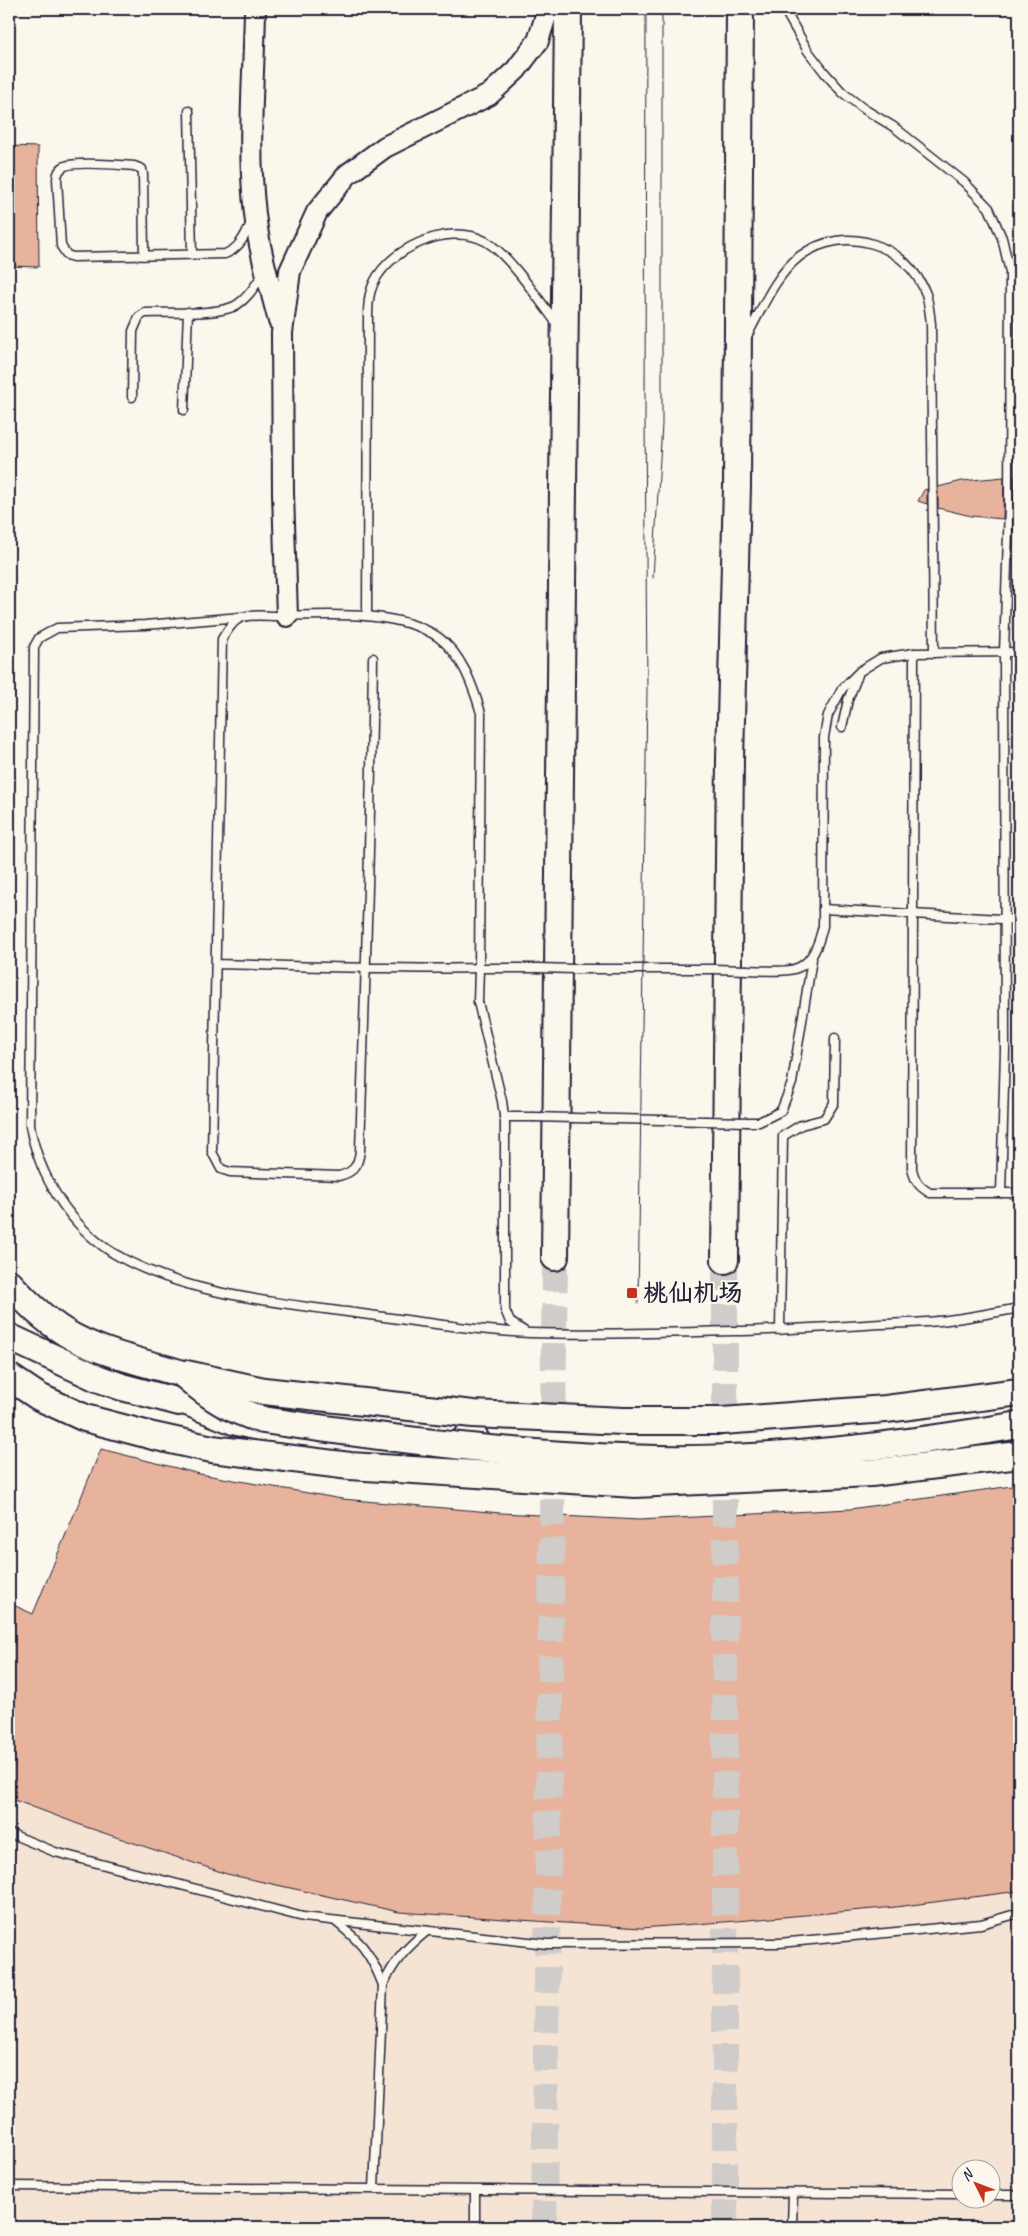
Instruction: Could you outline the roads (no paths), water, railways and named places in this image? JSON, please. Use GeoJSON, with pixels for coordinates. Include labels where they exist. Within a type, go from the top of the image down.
{"type":"FeatureCollection","features":[{"type":"Feature","properties":{"kind":"highway"},"geometry":{"type":"LineString","coordinates":[[555,1257],[568,9]]}},
{"type":"Feature","properties":{"kind":"highway"},"geometry":{"type":"LineString","coordinates":[[725,1260],[729,846],[737,486],[740,9]]}},
{"type":"Feature","properties":{"kind":"highway"},"geometry":{"type":"LineString","coordinates":[[9,1283],[25,1300],[73,1337],[103,1351],[183,1374],[264,1390],[473,1414],[623,1422],[722,1421],[886,1409],[1019,1392]]}},
{"type":"Feature","properties":{"kind":"highway"},"geometry":{"type":"LineString","coordinates":[[9,1324],[39,1350]]}},
{"type":"Feature","properties":{"kind":"highway"},"geometry":{"type":"LineString","coordinates":[[9,1337],[67,1365],[122,1387],[179,1402]]}},
{"type":"Feature","properties":{"kind":"highway"},"geometry":{"type":"LineString","coordinates":[[183,1374],[211,1398],[242,1414],[263,1420],[488,1448],[572,1455],[659,1459],[833,1452],[940,1438],[1019,1425]]}},
{"type":"Feature","properties":{"kind":"highway"},"geometry":{"type":"LineString","coordinates":[[9,1377],[39,1397],[85,1418],[153,1436],[212,1449],[350,1466],[635,1484],[871,1473],[1019,1454]]}},
{"type":"Feature","properties":{"kind":"street"},"geometry":{"type":"LineString","coordinates":[[255,9],[252,166],[255,215],[266,271],[282,333]]}},
{"type":"Feature","properties":{"kind":"street"},"geometry":{"type":"LineString","coordinates":[[287,616],[283,493],[282,333],[290,271],[317,212],[348,174],[385,147],[489,95],[516,70],[538,41],[548,9]]}},
{"type":"Feature","properties":{"kind":"street"},"geometry":{"type":"LineString","coordinates":[[179,1402],[670,1441],[934,1423],[1019,1404]]}},
{"type":"Feature","properties":{"kind":"street"},"geometry":{"type":"LineString","coordinates":[[179,1402],[232,1424],[297,1440],[470,1466],[684,1487],[902,1478],[1019,1461]]}},
{"type":"Feature","properties":{"kind":"lane"},"geometry":{"type":"LineString","coordinates":[[784,9],[808,51],[824,73],[842,92],[864,109],[894,127],[964,182],[988,208],[1002,238],[1010,272],[1009,506],[1004,652],[1005,1050],[1001,1193]]}},
{"type":"Feature","properties":{"kind":"lane"},"geometry":{"type":"LineString","coordinates":[[189,111],[192,254]]}},
{"type":"Feature","properties":{"kind":"lane"},"geometry":{"type":"LineString","coordinates":[[144,256],[142,169],[134,166],[73,164],[61,168],[57,172],[57,179],[61,246],[67,255],[73,257],[144,256],[192,254],[225,254],[234,250],[242,242],[255,215]]}},
{"type":"Feature","properties":{"kind":"lane"},"geometry":{"type":"LineString","coordinates":[[368,616],[368,317],[371,290],[376,279],[394,259],[421,242],[448,234],[472,236],[494,246],[505,257],[564,333]]}},
{"type":"Feature","properties":{"kind":"lane"},"geometry":{"type":"LineString","coordinates":[[738,353],[779,280],[795,261],[813,248],[843,240],[865,240],[877,244],[898,256],[917,277],[926,294],[931,324],[934,653]]}},
{"type":"Feature","properties":{"kind":"lane"},"geometry":{"type":"LineString","coordinates":[[132,397],[133,331],[139,317],[145,313],[211,312],[237,305],[247,297],[266,271]]}},
{"type":"Feature","properties":{"kind":"lane"},"geometry":{"type":"LineString","coordinates":[[184,410],[188,312]]}},
{"type":"Feature","properties":{"kind":"lane"},"geometry":{"type":"LineString","coordinates":[[528,1333],[510,1322],[505,1310],[504,1117],[478,1002],[481,713],[475,694],[454,653],[438,638],[411,624],[380,616],[242,617],[144,625],[57,628],[46,632],[39,638],[34,647],[30,1126],[39,1163],[60,1200],[92,1236],[115,1254],[172,1279],[279,1303],[463,1327],[528,1333],[672,1333],[780,1330],[953,1320],[1019,1308]]}},
{"type":"Feature","properties":{"kind":"lane"},"geometry":{"type":"LineString","coordinates":[[242,617],[228,629],[222,639],[212,1152],[221,1168],[230,1172],[339,1176],[350,1173],[358,1164],[366,967],[373,658]]}},
{"type":"Feature","properties":{"kind":"lane"},"geometry":{"type":"LineString","coordinates":[[504,1117],[759,1122],[780,1111],[789,1090],[812,960],[819,945],[823,926],[824,737],[828,715],[842,689],[860,671],[881,658],[914,653],[1019,652]]}},
{"type":"Feature","properties":{"kind":"lane"},"geometry":{"type":"LineString","coordinates":[[914,653],[912,1169],[915,1181],[921,1188],[930,1193],[1019,1193]]}},
{"type":"Feature","properties":{"kind":"lane"},"geometry":{"type":"LineString","coordinates":[[842,727],[848,700],[860,671]]}},
{"type":"Feature","properties":{"kind":"lane"},"geometry":{"type":"LineString","coordinates":[[823,909],[1019,920]]}},
{"type":"Feature","properties":{"kind":"lane"},"geometry":{"type":"LineString","coordinates":[[216,964],[747,970],[796,969],[812,960]]}},
{"type":"Feature","properties":{"kind":"lane"},"geometry":{"type":"LineString","coordinates":[[780,1330],[783,1136],[801,1125],[824,1119],[834,1103],[836,1038]]}},
{"type":"Feature","properties":{"kind":"lane"},"geometry":{"type":"LineString","coordinates":[[9,1832],[55,1852],[303,1917],[547,1944],[779,1943],[981,1924],[1019,1913]]}},
{"type":"Feature","properties":{"kind":"lane"},"geometry":{"type":"LineString","coordinates":[[335,1921],[356,1938],[372,1957],[383,1985]]}},
{"type":"Feature","properties":{"kind":"lane"},"geometry":{"type":"LineString","coordinates":[[374,2189],[383,1985],[391,1967],[404,1950],[427,1931]]}},
{"type":"Feature","properties":{"kind":"lane"},"geometry":{"type":"LineString","coordinates":[[9,2186],[950,2194]]}},
{"type":"Feature","properties":{"kind":"lane"},"geometry":{"type":"LineString","coordinates":[[475,2190],[475,2227]]}},
{"type":"Feature","properties":{"kind":"lane"},"geometry":{"type":"LineString","coordinates":[[792,2227],[793,2193]]}},
{"type":"Feature","properties":{"kind":"lane"},"geometry":{"type":"LineString","coordinates":[[1000,2195],[1019,2195]]}},
{"type":"Feature","properties":{"kind":"tunnel"},"geometry":{"type":"LineString","coordinates":[[544,2227],[555,1257]]}},
{"type":"Feature","properties":{"kind":"tunnel"},"geometry":{"type":"LineString","coordinates":[[725,1260],[725,2227]]}},
{"type":"Feature","properties":{"kind":"tram line"},"geometry":{"type":"LineString","coordinates":[[638,1303],[647,691],[645,412],[646,9]]}},
{"type":"Feature","properties":{"kind":"tram line"},"geometry":{"type":"LineString","coordinates":[[653,578],[662,424],[662,9]]}},
{"type":"Feature","properties":{"kind":"place","name":"桃仙机场"},"geometry":{"type":"Point","coordinates":[632,1293]}}]}
